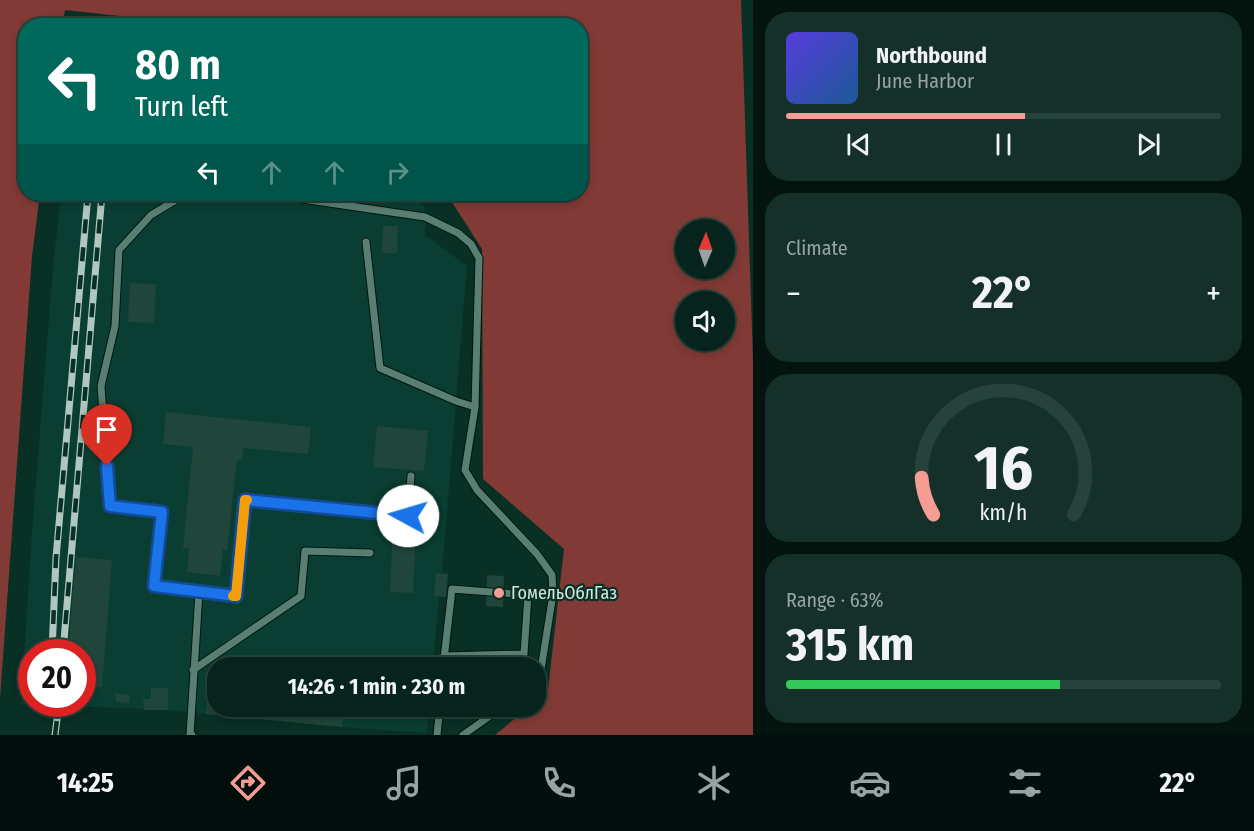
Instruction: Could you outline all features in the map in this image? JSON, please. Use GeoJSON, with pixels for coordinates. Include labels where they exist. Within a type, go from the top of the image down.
{"type":"FeatureCollection","features":[{"type":"Feature","properties":{"kind":"lane"},"geometry":{"type":"LineString","coordinates":[[174,201],[151,215],[119,250],[116,326],[101,386],[110,506],[162,512],[154,586],[236,596],[245,500],[408,516],[411,476]]}},
{"type":"Feature","properties":{"kind":"lane"},"geometry":{"type":"LineString","coordinates":[[316,201],[425,217],[458,234],[471,244],[479,258],[475,407],[465,470],[477,490],[537,554],[552,575],[553,594],[543,657]]}},
{"type":"Feature","properties":{"kind":"lane"},"geometry":{"type":"LineString","coordinates":[[366,242],[380,368],[475,407]]}},
{"type":"Feature","properties":{"kind":"lane"},"geometry":{"type":"LineString","coordinates":[[193,670],[301,596],[305,551],[370,554]]}},
{"type":"Feature","properties":{"kind":"lane"},"geometry":{"type":"LineString","coordinates":[[452,589],[528,595],[524,654],[444,656],[452,589]]}},
{"type":"Feature","properties":{"kind":"lane"},"geometry":{"type":"LineString","coordinates":[[192,735],[190,735],[193,670],[199,592]]}},
{"type":"Feature","properties":{"kind":"lane"},"geometry":{"type":"LineString","coordinates":[[437,735],[439,717]]}},
{"type":"Feature","properties":{"kind":"lane"},"geometry":{"type":"LineString","coordinates":[[463,735],[488,717]]}},
{"type":"Feature","properties":{"kind":"shaded area"},"geometry":{"type":"Polygon","coordinates":[[[0,0],[741,0],[753,360],[753,735],[495,735],[517,717],[546,717],[546,692],[564,549],[483,479],[482,249],[451,201],[588,201],[588,18],[138,18],[65,10],[63,18],[18,18],[18,201],[39,201],[32,256],[0,699],[0,0]]]}},
{"type":"Feature","properties":{"kind":"shaded area"},"geometry":{"type":"Polygon","coordinates":[[[60,201],[419,201],[425,207],[425,235],[467,266],[442,573],[448,574],[446,597],[439,597],[434,657],[207,657],[207,714],[96,707],[96,639],[25,639],[53,267],[60,201]]]}},
{"type":"Feature","properties":{"kind":"shaded area"},"geometry":{"type":"Polygon","coordinates":[[[240,717],[428,717],[427,733],[240,717]]]}},
{"type":"Feature","properties":{"kind":"building"},"geometry":{"type":"Polygon","coordinates":[[[383,226],[398,226],[397,253],[382,253],[383,226]]]}},
{"type":"Feature","properties":{"kind":"building"},"geometry":{"type":"Polygon","coordinates":[[[130,283],[156,284],[154,323],[128,322],[130,283]]]}},
{"type":"Feature","properties":{"kind":"building"},"geometry":{"type":"Polygon","coordinates":[[[166,412],[311,427],[308,454],[243,448],[242,460],[237,459],[227,551],[223,549],[220,576],[187,572],[189,549],[183,548],[193,447],[163,444],[166,412]]]}},
{"type":"Feature","properties":{"kind":"building"},"geometry":{"type":"Polygon","coordinates":[[[377,426],[428,431],[424,471],[373,467],[377,426]]]}},
{"type":"Feature","properties":{"kind":"building"},"geometry":{"type":"Polygon","coordinates":[[[393,527],[416,528],[413,593],[390,592],[393,527]]]}},
{"type":"Feature","properties":{"kind":"building"},"geometry":{"type":"Polygon","coordinates":[[[76,557],[112,560],[102,687],[96,687],[96,639],[69,639],[76,557]]]}},
{"type":"Feature","properties":{"kind":"building"},"geometry":{"type":"Polygon","coordinates":[[[436,573],[448,574],[446,597],[434,596],[436,573]]]}},
{"type":"Feature","properties":{"kind":"building"},"geometry":{"type":"Polygon","coordinates":[[[487,575],[504,576],[503,607],[486,606],[487,575]]]}},
{"type":"Feature","properties":{"kind":"building"},"geometry":{"type":"Polygon","coordinates":[[[151,688],[168,688],[168,710],[144,710],[143,699],[151,699],[151,688]]]}},
{"type":"Feature","properties":{"kind":"building"},"geometry":{"type":"Polygon","coordinates":[[[115,693],[130,695],[129,703],[116,702],[115,693]]]}},
{"type":"Feature","properties":{"kind":"building"},"geometry":{"type":"Polygon","coordinates":[[[237,717],[342,717],[342,727],[237,717]]]}},
{"type":"Feature","properties":{"kind":"railway"},"geometry":{"type":"LineString","coordinates":[[53,639],[56,558],[87,201]]}},
{"type":"Feature","properties":{"kind":"railway"},"geometry":{"type":"LineString","coordinates":[[64,639],[101,201]]}},
{"type":"Feature","properties":{"kind":"railway"},"geometry":{"type":"LineString","coordinates":[[55,735],[57,717]]}},
{"type":"Feature","properties":{"kind":"slow traffic"},"geometry":{"type":"LineString","coordinates":[[233,596],[236,596],[245,500],[247,500]]}},
{"type":"Feature","properties":{"kind":"place","name":"ГомельОблГаз"},"geometry":{"type":"Point","coordinates":[499,593]}},
{"type":"Feature","properties":{"kind":"route"},"geometry":{"type":"LineString","coordinates":[[107,466],[110,506],[162,512],[154,586],[236,596],[245,500],[408,516]]}}]}
